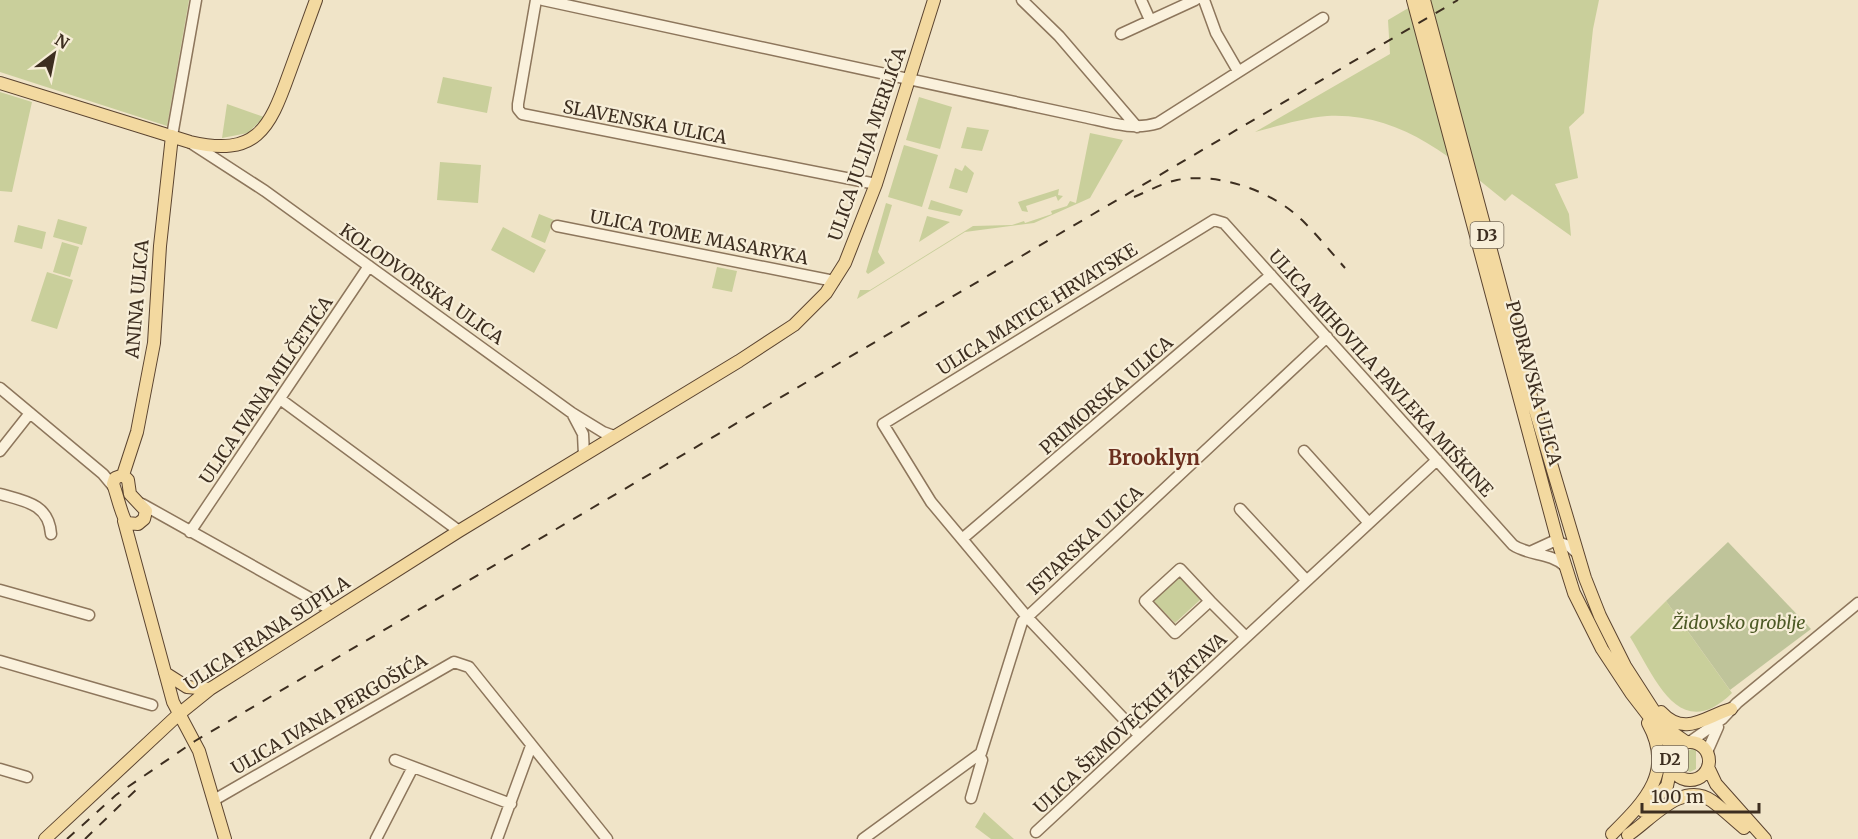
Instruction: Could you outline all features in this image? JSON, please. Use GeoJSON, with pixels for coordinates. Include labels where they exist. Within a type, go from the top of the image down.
{"type":"FeatureCollection","features":[{"type":"Feature","properties":{"kind":"main road"},"geometry":{"type":"LineString","coordinates":[[0,83],[190,142],[208,146],[237,144],[257,135],[276,109],[316,0]]}},
{"type":"Feature","properties":{"kind":"main road","name":"ULICA JULIJA MERLIĆA"},"geometry":{"type":"LineString","coordinates":[[614,436],[794,325],[834,281],[852,248],[876,184],[934,0]]}},
{"type":"Feature","properties":{"kind":"main road","name":"PODRAVSKA ULICA"},"geometry":{"type":"LineString","coordinates":[[1413,0],[1565,566],[1585,617],[1668,741],[1672,753]]}},
{"type":"Feature","properties":{"kind":"main road","name":"PODRAVSKA ULICA"},"geometry":{"type":"LineString","coordinates":[[1424,0],[1520,358],[1576,552],[1600,616],[1634,690],[1670,731],[1689,741]]}},
{"type":"Feature","properties":{"kind":"main road","name":"ANINA ULICA"},"geometry":{"type":"LineString","coordinates":[[120,479],[129,462],[154,343],[160,246],[172,136]]}},
{"type":"Feature","properties":{"kind":"main road","name":"ULICA FRANA SUPILA"},"geometry":{"type":"LineString","coordinates":[[45,839],[179,714],[210,689],[614,436]]}},
{"type":"Feature","properties":{"kind":"main road"},"geometry":{"type":"LineString","coordinates":[[120,479],[146,511],[131,541]]}},
{"type":"Feature","properties":{"kind":"main road"},"geometry":{"type":"LineString","coordinates":[[120,479],[120,502],[124,521],[165,672],[179,714],[200,751],[225,839]]}},
{"type":"Feature","properties":{"kind":"main road"},"geometry":{"type":"LineString","coordinates":[[124,521],[131,525],[141,522]]}},
{"type":"Feature","properties":{"kind":"main road"},"geometry":{"type":"LineString","coordinates":[[165,672],[187,687],[210,689]]}},
{"type":"Feature","properties":{"kind":"main road"},"geometry":{"type":"LineString","coordinates":[[1634,690],[1665,717],[1682,725],[1698,724],[1731,709]]}},
{"type":"Feature","properties":{"kind":"main road"},"geometry":{"type":"LineString","coordinates":[[1617,837],[1645,801],[1657,771],[1658,753],[1653,735],[1634,690]]}},
{"type":"Feature","properties":{"kind":"main road","name":"D2"},"geometry":{"type":"LineString","coordinates":[[1617,837],[1660,795],[1670,780],[1672,753],[1689,741],[1700,745],[1707,752],[1708,767],[1716,784],[1765,839]]}},
{"type":"Feature","properties":{"kind":"main road","name":"D2"},"geometry":{"type":"LineString","coordinates":[[1671,767],[1677,775],[1707,787],[1755,839]]}},
{"type":"Feature","properties":{"kind":"main road","name":"D2"},"geometry":{"type":"LineString","coordinates":[[1617,837],[1688,780],[1701,776],[1708,767]]}},
{"type":"Feature","properties":{"kind":"main road","name":"D2"},"geometry":{"type":"LineString","coordinates":[[1617,837],[1677,798],[1691,795],[1699,795],[1712,801],[1744,828]]}},
{"type":"Feature","properties":{"kind":"street"},"geometry":{"type":"LineString","coordinates":[[172,136],[196,0]]}},
{"type":"Feature","properties":{"kind":"street","name":"SLAVENSKA ULICA"},"geometry":{"type":"LineString","coordinates":[[536,0],[518,104],[522,114],[876,184]]}},
{"type":"Feature","properties":{"kind":"street"},"geometry":{"type":"LineString","coordinates":[[543,0],[1137,127],[1158,123],[1323,18]]}},
{"type":"Feature","properties":{"kind":"street"},"geometry":{"type":"LineString","coordinates":[[1023,0],[1059,36],[1137,127]]}},
{"type":"Feature","properties":{"kind":"street"},"geometry":{"type":"LineString","coordinates":[[1142,0],[1150,20]]}},
{"type":"Feature","properties":{"kind":"street"},"geometry":{"type":"LineString","coordinates":[[1121,34],[1195,0]]}},
{"type":"Feature","properties":{"kind":"street"},"geometry":{"type":"LineString","coordinates":[[1204,0],[1216,33],[1238,71]]}},
{"type":"Feature","properties":{"kind":"street","name":"KOLODVORSKA ULICA"},"geometry":{"type":"LineString","coordinates":[[190,142],[253,182],[572,413],[614,436]]}},
{"type":"Feature","properties":{"kind":"street","name":"ULICA MIHOVILA PAVLEKA MIŠKINE"},"geometry":{"type":"LineString","coordinates":[[1209,223],[1221,220],[1507,538],[1519,549],[1549,555],[1565,566]]}},
{"type":"Feature","properties":{"kind":"street","name":"ULICA MATICE HRVATSKE"},"geometry":{"type":"LineString","coordinates":[[962,540],[931,502],[883,424],[1209,223]]}},
{"type":"Feature","properties":{"kind":"street","name":"ULICA TOME MASARYKA"},"geometry":{"type":"LineString","coordinates":[[557,226],[834,281]]}},
{"type":"Feature","properties":{"kind":"street","name":"ULICA IVANA MILČETIĆA"},"geometry":{"type":"LineString","coordinates":[[190,532],[369,266]]}},
{"type":"Feature","properties":{"kind":"street","name":"PRIMORSKA ULICA"},"geometry":{"type":"LineString","coordinates":[[962,540],[1271,275]]}},
{"type":"Feature","properties":{"kind":"street","name":"ISTARSKA ULICA"},"geometry":{"type":"LineString","coordinates":[[971,798],[982,760],[979,756],[983,751],[1022,622],[1327,337]]}},
{"type":"Feature","properties":{"kind":"street"},"geometry":{"type":"LineString","coordinates":[[0,388],[103,474],[120,479]]}},
{"type":"Feature","properties":{"kind":"street"},"geometry":{"type":"LineString","coordinates":[[280,399],[459,531]]}},
{"type":"Feature","properties":{"kind":"street"},"geometry":{"type":"LineString","coordinates":[[0,451],[30,413]]}},
{"type":"Feature","properties":{"kind":"street"},"geometry":{"type":"LineString","coordinates":[[572,413],[583,434],[584,454]]}},
{"type":"Feature","properties":{"kind":"street"},"geometry":{"type":"LineString","coordinates":[[1304,451],[1368,522]]}},
{"type":"Feature","properties":{"kind":"street","name":"ULICA ŠEMOVEČKIH ŽRTAVA"},"geometry":{"type":"LineString","coordinates":[[1036,832],[1437,460]]}},
{"type":"Feature","properties":{"kind":"street"},"geometry":{"type":"LineString","coordinates":[[0,494],[38,506],[48,517],[51,534]]}},
{"type":"Feature","properties":{"kind":"street"},"geometry":{"type":"LineString","coordinates":[[142,504],[326,607],[330,612]]}},
{"type":"Feature","properties":{"kind":"street"},"geometry":{"type":"LineString","coordinates":[[1240,508],[1306,580]]}},
{"type":"Feature","properties":{"kind":"street"},"geometry":{"type":"LineString","coordinates":[[141,522],[160,514]]}},
{"type":"Feature","properties":{"kind":"street"},"geometry":{"type":"LineString","coordinates":[[1543,544],[1553,522]]}},
{"type":"Feature","properties":{"kind":"street"},"geometry":{"type":"LineString","coordinates":[[962,540],[1027,617],[1139,735]]}},
{"type":"Feature","properties":{"kind":"street"},"geometry":{"type":"LineString","coordinates":[[1529,552],[1543,544],[1558,542],[1576,552]]}},
{"type":"Feature","properties":{"kind":"street","name":"ULICA ŠEMOVEČKIH ŽRTAVA"},"geometry":{"type":"LineString","coordinates":[[1210,601],[1175,633],[1145,601],[1180,569],[1246,638]]}},
{"type":"Feature","properties":{"kind":"street"},"geometry":{"type":"LineString","coordinates":[[0,590],[89,615]]}},
{"type":"Feature","properties":{"kind":"street"},"geometry":{"type":"LineString","coordinates":[[1707,752],[1710,740],[1722,719],[1731,709],[1858,603]]}},
{"type":"Feature","properties":{"kind":"street"},"geometry":{"type":"LineString","coordinates":[[0,661],[152,705]]}},
{"type":"Feature","properties":{"kind":"street","name":"ULICA IVANA PERGOŠIĆA"},"geometry":{"type":"LineString","coordinates":[[214,800],[446,664],[461,663],[469,667],[531,746]]}},
{"type":"Feature","properties":{"kind":"street"},"geometry":{"type":"LineString","coordinates":[[1689,741],[1722,719]]}},
{"type":"Feature","properties":{"kind":"street"},"geometry":{"type":"LineString","coordinates":[[497,839],[531,746]]}},
{"type":"Feature","properties":{"kind":"street"},"geometry":{"type":"LineString","coordinates":[[531,746],[607,839]]}},
{"type":"Feature","properties":{"kind":"street"},"geometry":{"type":"LineString","coordinates":[[863,839],[979,756]]}},
{"type":"Feature","properties":{"kind":"street"},"geometry":{"type":"LineString","coordinates":[[394,760],[511,804]]}},
{"type":"Feature","properties":{"kind":"street"},"geometry":{"type":"LineString","coordinates":[[376,839],[413,767]]}},
{"type":"Feature","properties":{"kind":"street"},"geometry":{"type":"LineString","coordinates":[[0,769],[27,777]]}},
{"type":"Feature","properties":{"kind":"green space"},"geometry":{"type":"Polygon","coordinates":[[[0,0],[189,0],[167,126],[0,72],[0,0]]]}},
{"type":"Feature","properties":{"kind":"green space"},"geometry":{"type":"Polygon","coordinates":[[[1422,0],[1599,0],[1593,29],[1584,113],[1569,127],[1578,178],[1555,184],[1569,214],[1571,236],[1512,194],[1505,201],[1445,154],[1424,141],[1378,122],[1353,117],[1327,116],[1300,120],[1255,132],[1390,54],[1388,20],[1422,0]]]}},
{"type":"Feature","properties":{"kind":"green space"},"geometry":{"type":"Polygon","coordinates":[[[443,77],[492,87],[487,113],[437,103],[443,77]]]}},
{"type":"Feature","properties":{"kind":"green space"},"geometry":{"type":"Polygon","coordinates":[[[0,92],[32,102],[12,192],[0,191],[0,92]]]}},
{"type":"Feature","properties":{"kind":"green space"},"geometry":{"type":"Polygon","coordinates":[[[919,97],[952,107],[940,149],[906,140],[919,97]]]}},
{"type":"Feature","properties":{"kind":"green space"},"geometry":{"type":"Polygon","coordinates":[[[227,104],[264,117],[248,133],[222,138],[227,104]]]}},
{"type":"Feature","properties":{"kind":"green space"},"geometry":{"type":"Polygon","coordinates":[[[967,127],[989,130],[982,151],[961,148],[967,127]]]}},
{"type":"Feature","properties":{"kind":"green space"},"geometry":{"type":"Polygon","coordinates":[[[1090,133],[1123,140],[1090,198],[1034,223],[965,232],[857,299],[860,290],[870,290],[973,226],[1012,225],[1024,221],[1025,223],[1052,214],[1051,211],[1067,206],[1070,201],[1076,203],[1090,133]]]}},
{"type":"Feature","properties":{"kind":"green space"},"geometry":{"type":"Polygon","coordinates":[[[904,145],[938,155],[922,207],[888,197],[904,145]]]}},
{"type":"Feature","properties":{"kind":"green space"},"geometry":{"type":"Polygon","coordinates":[[[440,162],[481,165],[478,203],[437,200],[440,162]]]}},
{"type":"Feature","properties":{"kind":"green space"},"geometry":{"type":"Polygon","coordinates":[[[965,165],[974,173],[967,193],[949,188],[955,168],[962,171],[965,165]]]}},
{"type":"Feature","properties":{"kind":"green space"},"geometry":{"type":"Polygon","coordinates":[[[1059,189],[1058,195],[1063,196],[1058,201],[1056,196],[1026,206],[1028,212],[1022,211],[1018,202],[1059,189]]]}},
{"type":"Feature","properties":{"kind":"green space"},"geometry":{"type":"Polygon","coordinates":[[[931,200],[963,210],[960,216],[928,209],[931,200]]]}},
{"type":"Feature","properties":{"kind":"green space"},"geometry":{"type":"Polygon","coordinates":[[[886,203],[892,205],[878,252],[885,263],[868,274],[866,272],[886,203]]]}},
{"type":"Feature","properties":{"kind":"green space"},"geometry":{"type":"Polygon","coordinates":[[[539,214],[554,220],[545,243],[531,237],[539,214]]]}},
{"type":"Feature","properties":{"kind":"green space"},"geometry":{"type":"Polygon","coordinates":[[[927,216],[950,222],[919,242],[927,216]]]}},
{"type":"Feature","properties":{"kind":"green space"},"geometry":{"type":"Polygon","coordinates":[[[58,219],[87,227],[82,245],[53,237],[58,219]]]}},
{"type":"Feature","properties":{"kind":"green space"},"geometry":{"type":"Polygon","coordinates":[[[18,225],[46,232],[42,249],[14,242],[18,225]]]}},
{"type":"Feature","properties":{"kind":"green space"},"geometry":{"type":"Polygon","coordinates":[[[503,227],[546,250],[534,273],[491,250],[503,227]]]}},
{"type":"Feature","properties":{"kind":"green space"},"geometry":{"type":"Polygon","coordinates":[[[62,242],[79,247],[70,277],[53,272],[62,242]]]}},
{"type":"Feature","properties":{"kind":"green space"},"geometry":{"type":"Polygon","coordinates":[[[717,267],[737,271],[732,292],[712,288],[717,267]]]}},
{"type":"Feature","properties":{"kind":"green space"},"geometry":{"type":"Polygon","coordinates":[[[47,272],[73,280],[57,329],[31,321],[47,272]]]}},
{"type":"Feature","properties":{"kind":"green space","name":"Židovsko groblje"},"geometry":{"type":"Polygon","coordinates":[[[1728,542],[1811,629],[1730,690],[1666,601],[1728,542]]]}},
{"type":"Feature","properties":{"kind":"green space"},"geometry":{"type":"Polygon","coordinates":[[[1179,576],[1201,599],[1175,623],[1153,601],[1179,576]]]}},
{"type":"Feature","properties":{"kind":"green space"},"geometry":{"type":"Polygon","coordinates":[[[1666,601],[1732,693],[1713,707],[1697,712],[1683,709],[1670,700],[1630,637],[1666,601]]]}},
{"type":"Feature","properties":{"kind":"green space"},"geometry":{"type":"Polygon","coordinates":[[[1692,749],[1696,750],[1696,769],[1690,772],[1682,768],[1682,762],[1685,754],[1692,749]]]}},
{"type":"Feature","properties":{"kind":"green space"},"geometry":{"type":"Polygon","coordinates":[[[984,812],[1014,839],[991,839],[975,827],[984,812]]]}},
{"type":"Feature","properties":{"kind":"railway"},"geometry":{"type":"LineString","coordinates":[[67,839],[116,795],[195,741],[1458,0]]}},
{"type":"Feature","properties":{"kind":"railway"},"geometry":{"type":"LineString","coordinates":[[1134,197],[1172,181],[1193,178],[1227,181],[1244,186],[1276,200],[1290,210],[1308,226],[1345,268]]}},
{"type":"Feature","properties":{"kind":"railway"},"geometry":{"type":"LineString","coordinates":[[85,839],[139,787]]}},
{"type":"Feature","properties":{"kind":"district","name":"Brooklyn"},"geometry":{"type":"Point","coordinates":[1154,457]}}]}
